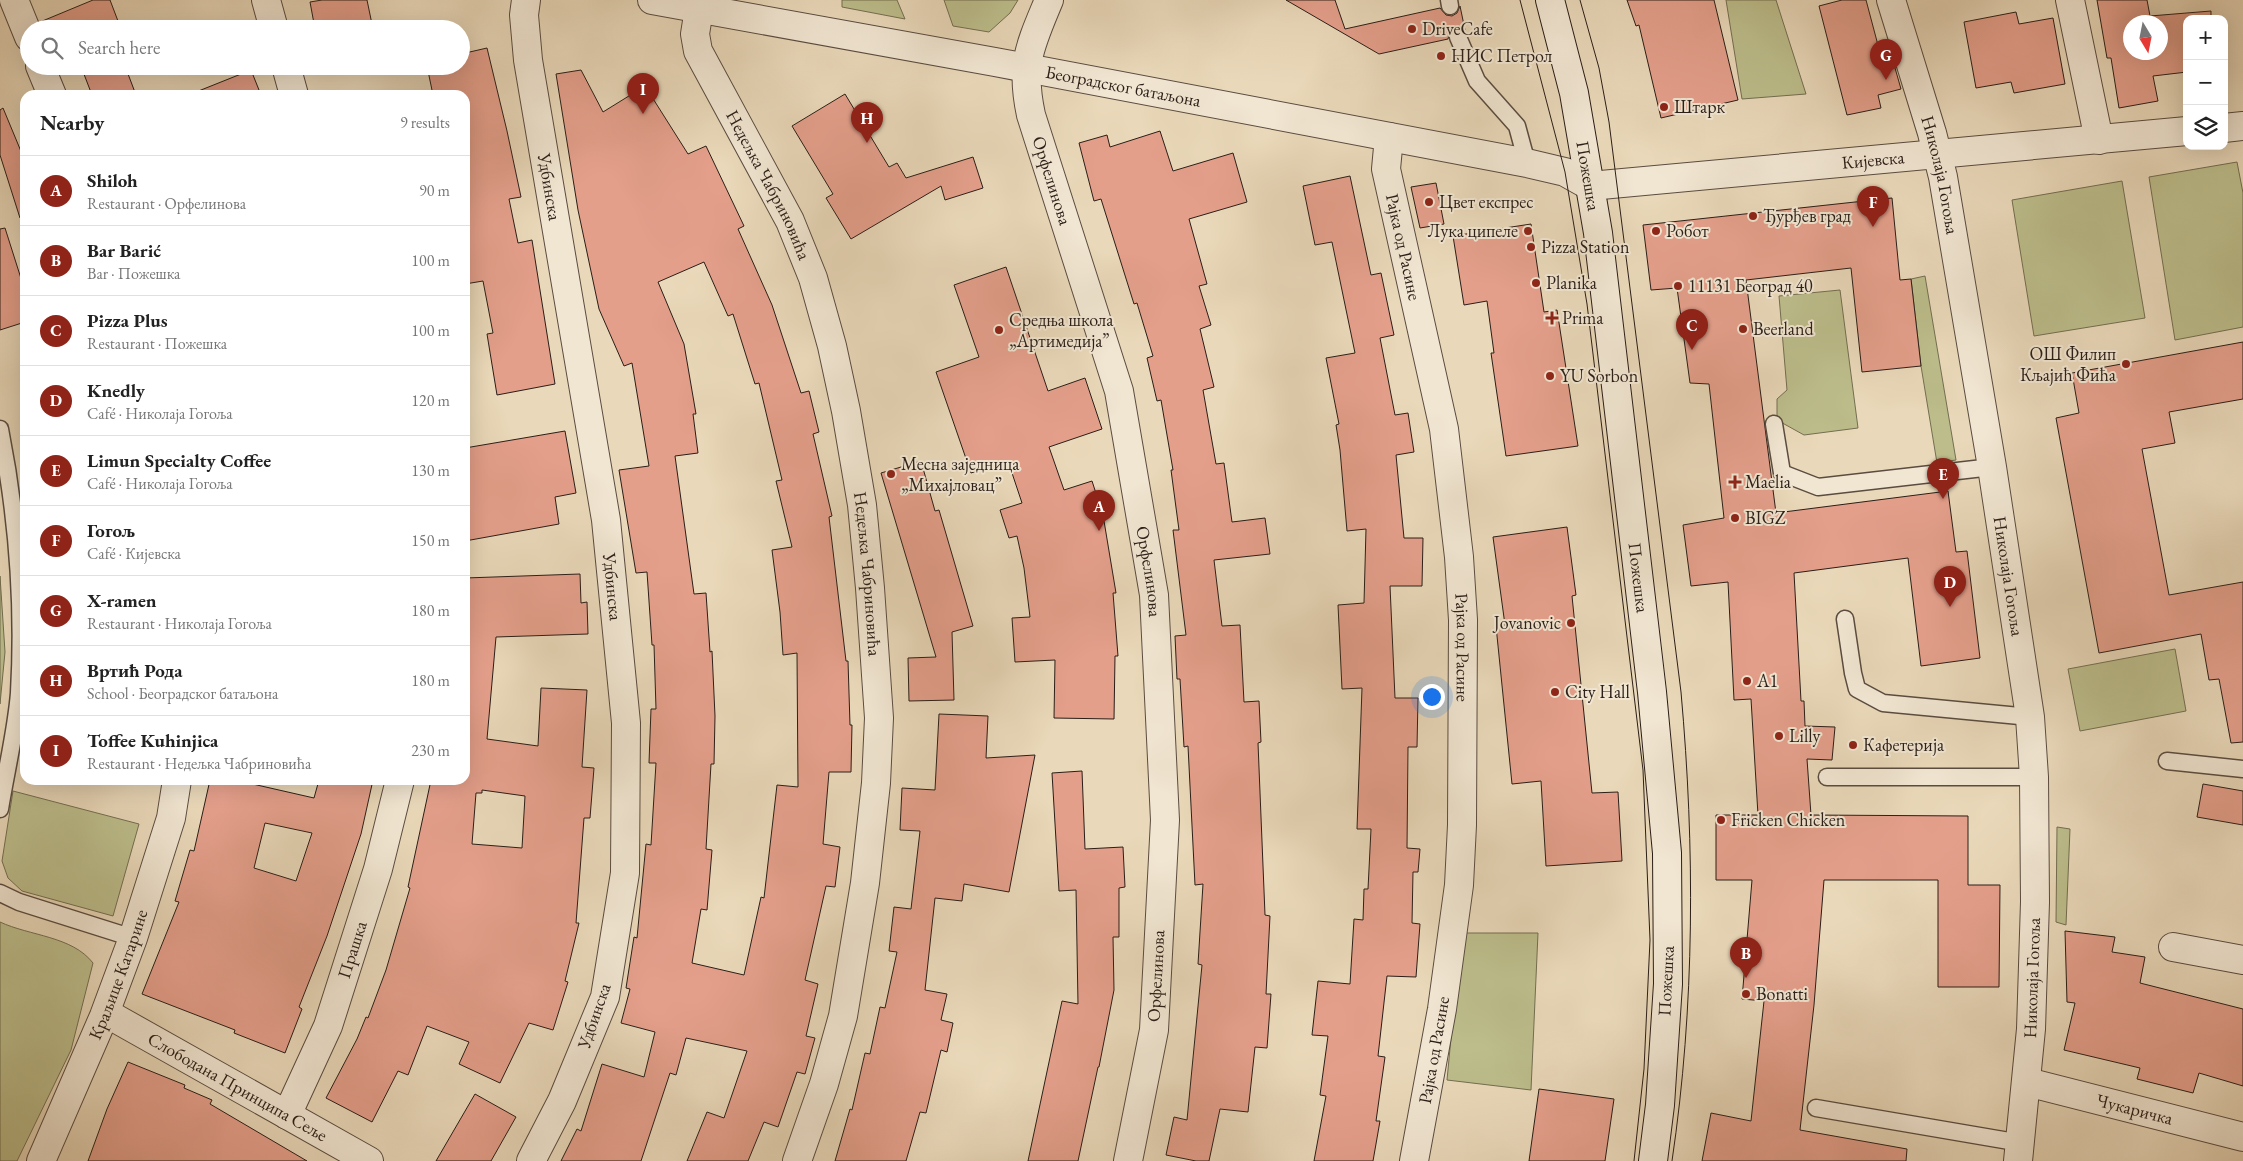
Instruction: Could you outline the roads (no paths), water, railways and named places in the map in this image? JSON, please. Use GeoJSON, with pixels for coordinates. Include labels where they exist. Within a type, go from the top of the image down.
{"type":"FeatureCollection","features":[{"type":"Feature","properties":{"kind":"street"},"geometry":{"type":"LineString","coordinates":[[14,0],[22,20]]}},
{"type":"Feature","properties":{"kind":"street"},"geometry":{"type":"LineString","coordinates":[[266,0],[272,20]]}},
{"type":"Feature","properties":{"kind":"street","name":"Удбинска"},"geometry":{"type":"LineString","coordinates":[[526,0],[524,15],[528,60],[606,520],[626,723],[625,873],[605,997],[562,1100],[531,1161]]}},
{"type":"Feature","properties":{"kind":"street","name":"Београдског батаљона"},"geometry":{"type":"LineString","coordinates":[[652,0],[1026,68],[1527,164],[1566,172],[1590,186]]}},
{"type":"Feature","properties":{"kind":"street","name":"Орфелинова"},"geometry":{"type":"LineString","coordinates":[[1049,0],[1029,49],[1026,68],[1026,94],[1031,115],[1119,391],[1154,595],[1165,820],[1154,1030],[1128,1161]]}},
{"type":"Feature","properties":{"kind":"street","name":"Пожешка"},"geometry":{"type":"LineString","coordinates":[[1550,0],[1574,93],[1590,186],[1615,370],[1628,504],[1652,692],[1667,853],[1668,984],[1660,1105],[1653,1161]]}},
{"type":"Feature","properties":{"kind":"street","name":"Николаја Гогоља"},"geometry":{"type":"LineString","coordinates":[[1891,0],[1932,133],[1960,268],[2030,717],[2034,777],[2035,902],[2027,1082],[2019,1152]]}},
{"type":"Feature","properties":{"kind":"street"},"geometry":{"type":"LineString","coordinates":[[2070,0],[2099,140]]}},
{"type":"Feature","properties":{"kind":"street","name":"Недељка Чабриновића"},"geometry":{"type":"LineString","coordinates":[[699,9],[695,34],[698,51],[790,221],[813,278],[832,346],[846,411],[862,505],[870,588],[879,718],[876,783],[865,883],[843,1016],[824,1084],[797,1161]]}},
{"type":"Feature","properties":{"kind":"street"},"geometry":{"type":"LineString","coordinates":[[44,75],[50,90]]}},
{"type":"Feature","properties":{"kind":"street"},"geometry":{"type":"LineString","coordinates":[[288,75],[293,90]]}},
{"type":"Feature","properties":{"kind":"street"},"geometry":{"type":"LineString","coordinates":[[2228,128],[2243,126]]}},
{"type":"Feature","properties":{"kind":"street","name":"Кијевска"},"geometry":{"type":"LineString","coordinates":[[1590,186],[2183,132]]}},
{"type":"Feature","properties":{"kind":"street","name":"Рајка од Расине"},"geometry":{"type":"LineString","coordinates":[[1389,137],[1386,169],[1444,429],[1459,557],[1463,620],[1462,825],[1458,885],[1442,1009],[1414,1161]]}},
{"type":"Feature","properties":{"kind":"street","name":"Краљице Катарине"},"geometry":{"type":"LineString","coordinates":[[41,1161],[106,1013],[133,938],[171,818],[176,785]]}},
{"type":"Feature","properties":{"kind":"street","name":"Прашка"},"geometry":{"type":"LineString","coordinates":[[287,1115],[328,1026],[378,868],[399,785]]}},
{"type":"Feature","properties":{"kind":"street"},"geometry":{"type":"LineString","coordinates":[[2174,947],[2243,960]]}},
{"type":"Feature","properties":{"kind":"street","name":"Слободана Принципа Сеље"},"geometry":{"type":"LineString","coordinates":[[106,1013],[369,1161]]}},
{"type":"Feature","properties":{"kind":"street","name":"Чукаричка"},"geometry":{"type":"LineString","coordinates":[[2027,1082],[2243,1136]]}},
{"type":"Feature","properties":{"kind":"lane"},"geometry":{"type":"LineString","coordinates":[[1458,37],[1477,81],[1517,126],[1527,164]]}},
{"type":"Feature","properties":{"kind":"lane"},"geometry":{"type":"LineString","coordinates":[[1774,424],[1782,473],[1818,487],[1992,467]]}},
{"type":"Feature","properties":{"kind":"lane"},"geometry":{"type":"LineString","coordinates":[[0,429],[9,475],[20,623],[19,694],[0,809]]}},
{"type":"Feature","properties":{"kind":"lane"},"geometry":{"type":"LineString","coordinates":[[1845,619],[1853,673],[1858,689],[1883,703],[2030,717]]}},
{"type":"Feature","properties":{"kind":"lane"},"geometry":{"type":"LineString","coordinates":[[2167,761],[2243,769]]}},
{"type":"Feature","properties":{"kind":"lane"},"geometry":{"type":"LineString","coordinates":[[1826,777],[2034,777]]}},
{"type":"Feature","properties":{"kind":"lane"},"geometry":{"type":"LineString","coordinates":[[0,892],[19,902],[133,938]]}},
{"type":"Feature","properties":{"kind":"lane"},"geometry":{"type":"LineString","coordinates":[[1816,1108],[2019,1152]]}},
{"type":"Feature","properties":{"kind":"tram line"},"geometry":{"type":"LineString","coordinates":[[1520,0],[1565,172],[1587,304],[1643,770],[1650,940],[1644,1069],[1634,1161]]}},
{"type":"Feature","properties":{"kind":"tram line"},"geometry":{"type":"LineString","coordinates":[[1580,0],[1599,68],[1609,122],[1681,692],[1686,751],[1690,868],[1689,986],[1680,1103],[1672,1161]]}},
{"type":"Feature","properties":{"kind":"place","name":"DriveCafe"},"geometry":{"type":"Point","coordinates":[1412,29]}},
{"type":"Feature","properties":{"kind":"place","name":"НИС Петрол"},"geometry":{"type":"Point","coordinates":[1441,56]}},
{"type":"Feature","properties":{"kind":"place","name":"X-ramen"},"geometry":{"type":"Point","coordinates":[1886,80]}},
{"type":"Feature","properties":{"kind":"place","name":"Штарк"},"geometry":{"type":"Point","coordinates":[1664,107]}},
{"type":"Feature","properties":{"kind":"place","name":"Toffee Kuhinjica"},"geometry":{"type":"Point","coordinates":[643,114]}},
{"type":"Feature","properties":{"kind":"place","name":"Вртић Рода"},"geometry":{"type":"Point","coordinates":[867,143]}},
{"type":"Feature","properties":{"kind":"place","name":"Цвет експрес"},"geometry":{"type":"Point","coordinates":[1429,202]}},
{"type":"Feature","properties":{"kind":"place","name":"Ђурђев град"},"geometry":{"type":"Point","coordinates":[1753,216]}},
{"type":"Feature","properties":{"kind":"place","name":"Гогољ"},"geometry":{"type":"Point","coordinates":[1873,227]}},
{"type":"Feature","properties":{"kind":"place","name":"Лука ципеле"},"geometry":{"type":"Point","coordinates":[1528,231]}},
{"type":"Feature","properties":{"kind":"place","name":"Робот"},"geometry":{"type":"Point","coordinates":[1656,231]}},
{"type":"Feature","properties":{"kind":"place","name":"Pizza Station"},"geometry":{"type":"Point","coordinates":[1531,247]}},
{"type":"Feature","properties":{"kind":"place","name":"Planika"},"geometry":{"type":"Point","coordinates":[1536,283]}},
{"type":"Feature","properties":{"kind":"place","name":"11131 Београд 40"},"geometry":{"type":"Point","coordinates":[1678,286]}},
{"type":"Feature","properties":{"kind":"place","name":"Prima"},"geometry":{"type":"Point","coordinates":[1552,318]}},
{"type":"Feature","properties":{"kind":"place","name":"Beerland"},"geometry":{"type":"Point","coordinates":[1743,329]}},
{"type":"Feature","properties":{"kind":"place","name":"Средња школа „Артимедија”"},"geometry":{"type":"Point","coordinates":[999,330]}},
{"type":"Feature","properties":{"kind":"place","name":"Pizza Plus"},"geometry":{"type":"Point","coordinates":[1692,350]}},
{"type":"Feature","properties":{"kind":"place","name":"ОШ Филип Кљајић Фића"},"geometry":{"type":"Point","coordinates":[2126,364]}},
{"type":"Feature","properties":{"kind":"place","name":"YU Sorbon"},"geometry":{"type":"Point","coordinates":[1550,376]}},
{"type":"Feature","properties":{"kind":"place","name":"Месна заједница „Михајловац”"},"geometry":{"type":"Point","coordinates":[891,474]}},
{"type":"Feature","properties":{"kind":"place","name":"Maelia"},"geometry":{"type":"Point","coordinates":[1735,482]}},
{"type":"Feature","properties":{"kind":"place","name":"Limun Specialty Coffee"},"geometry":{"type":"Point","coordinates":[1943,499]}},
{"type":"Feature","properties":{"kind":"place","name":"BIGZ"},"geometry":{"type":"Point","coordinates":[1735,518]}},
{"type":"Feature","properties":{"kind":"place","name":"Shiloh"},"geometry":{"type":"Point","coordinates":[1099,531]}},
{"type":"Feature","properties":{"kind":"place","name":"Knedly"},"geometry":{"type":"Point","coordinates":[1950,607]}},
{"type":"Feature","properties":{"kind":"place","name":"Jovanovic"},"geometry":{"type":"Point","coordinates":[1571,623]}},
{"type":"Feature","properties":{"kind":"place","name":"A1"},"geometry":{"type":"Point","coordinates":[1747,681]}},
{"type":"Feature","properties":{"kind":"place","name":"City Hall"},"geometry":{"type":"Point","coordinates":[1555,692]}},
{"type":"Feature","properties":{"kind":"place","name":"Lilly"},"geometry":{"type":"Point","coordinates":[1779,736]}},
{"type":"Feature","properties":{"kind":"place","name":"Кафетерија"},"geometry":{"type":"Point","coordinates":[1853,745]}},
{"type":"Feature","properties":{"kind":"place","name":"Fricken Chicken"},"geometry":{"type":"Point","coordinates":[1721,820]}},
{"type":"Feature","properties":{"kind":"place","name":"Bar Barić"},"geometry":{"type":"Point","coordinates":[1746,978]}},
{"type":"Feature","properties":{"kind":"place","name":"Bonatti"},"geometry":{"type":"Point","coordinates":[1746,994]}}]}
